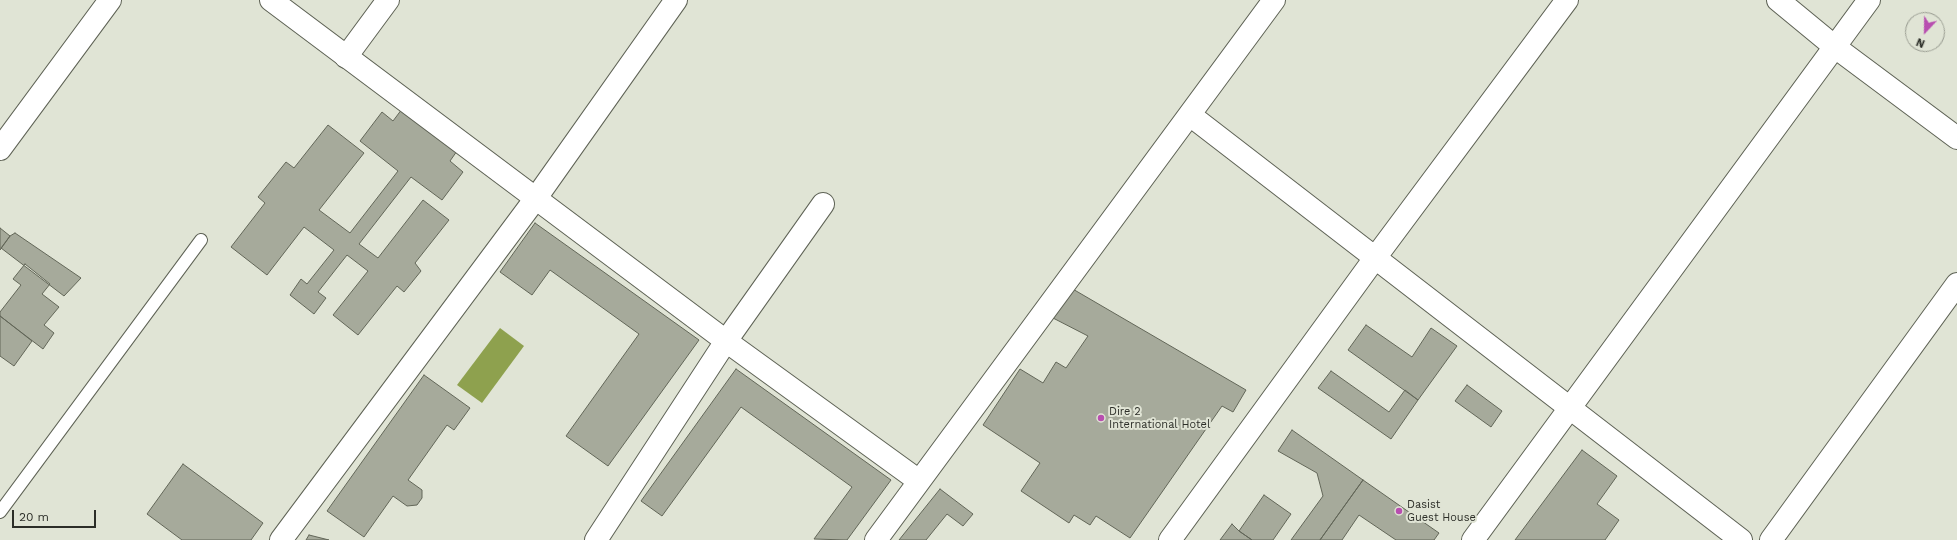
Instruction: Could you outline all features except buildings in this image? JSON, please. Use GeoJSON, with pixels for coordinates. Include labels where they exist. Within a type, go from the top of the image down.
{"type":"FeatureCollection","features":[{"type":"Feature","properties":{"kind":"street"},"geometry":{"type":"LineString","coordinates":[[0,149],[110,0]]}},
{"type":"Feature","properties":{"kind":"street"},"geometry":{"type":"LineString","coordinates":[[271,0],[726,341],[920,481]]}},
{"type":"Feature","properties":{"kind":"street"},"geometry":{"type":"LineString","coordinates":[[346,57],[388,0]]}},
{"type":"Feature","properties":{"kind":"street"},"geometry":{"type":"LineString","coordinates":[[282,540],[536,198],[676,0]]}},
{"type":"Feature","properties":{"kind":"street"},"geometry":{"type":"LineString","coordinates":[[876,540],[1274,0]]}},
{"type":"Feature","properties":{"kind":"street"},"geometry":{"type":"LineString","coordinates":[[1170,540],[1375,258],[1567,0]]}},
{"type":"Feature","properties":{"kind":"street"},"geometry":{"type":"LineString","coordinates":[[1778,0],[1835,47],[1957,138]]}},
{"type":"Feature","properties":{"kind":"street"},"geometry":{"type":"LineString","coordinates":[[1474,540],[1569,407],[1869,0]]}},
{"type":"Feature","properties":{"kind":"street"},"geometry":{"type":"LineString","coordinates":[[1190,115],[1741,540]]}},
{"type":"Feature","properties":{"kind":"street"},"geometry":{"type":"LineString","coordinates":[[596,540],[726,341],[823,204]]}},
{"type":"Feature","properties":{"kind":"street"},"geometry":{"type":"LineString","coordinates":[[1770,540],[1957,284]]}},
{"type":"Feature","properties":{"kind":"lane"},"geometry":{"type":"LineString","coordinates":[[0,512],[201,240]]}},
{"type":"Feature","properties":{"kind":"shaded area"},"geometry":{"type":"Polygon","coordinates":[[[500,328],[524,346],[482,403],[457,385],[500,328]]]}},
{"type":"Feature","properties":{"kind":"place","name":"Dire 2 International Hotel"},"geometry":{"type":"Point","coordinates":[1101,418]}},
{"type":"Feature","properties":{"kind":"place","name":"Dasist Guest House"},"geometry":{"type":"Point","coordinates":[1399,511]}}]}
